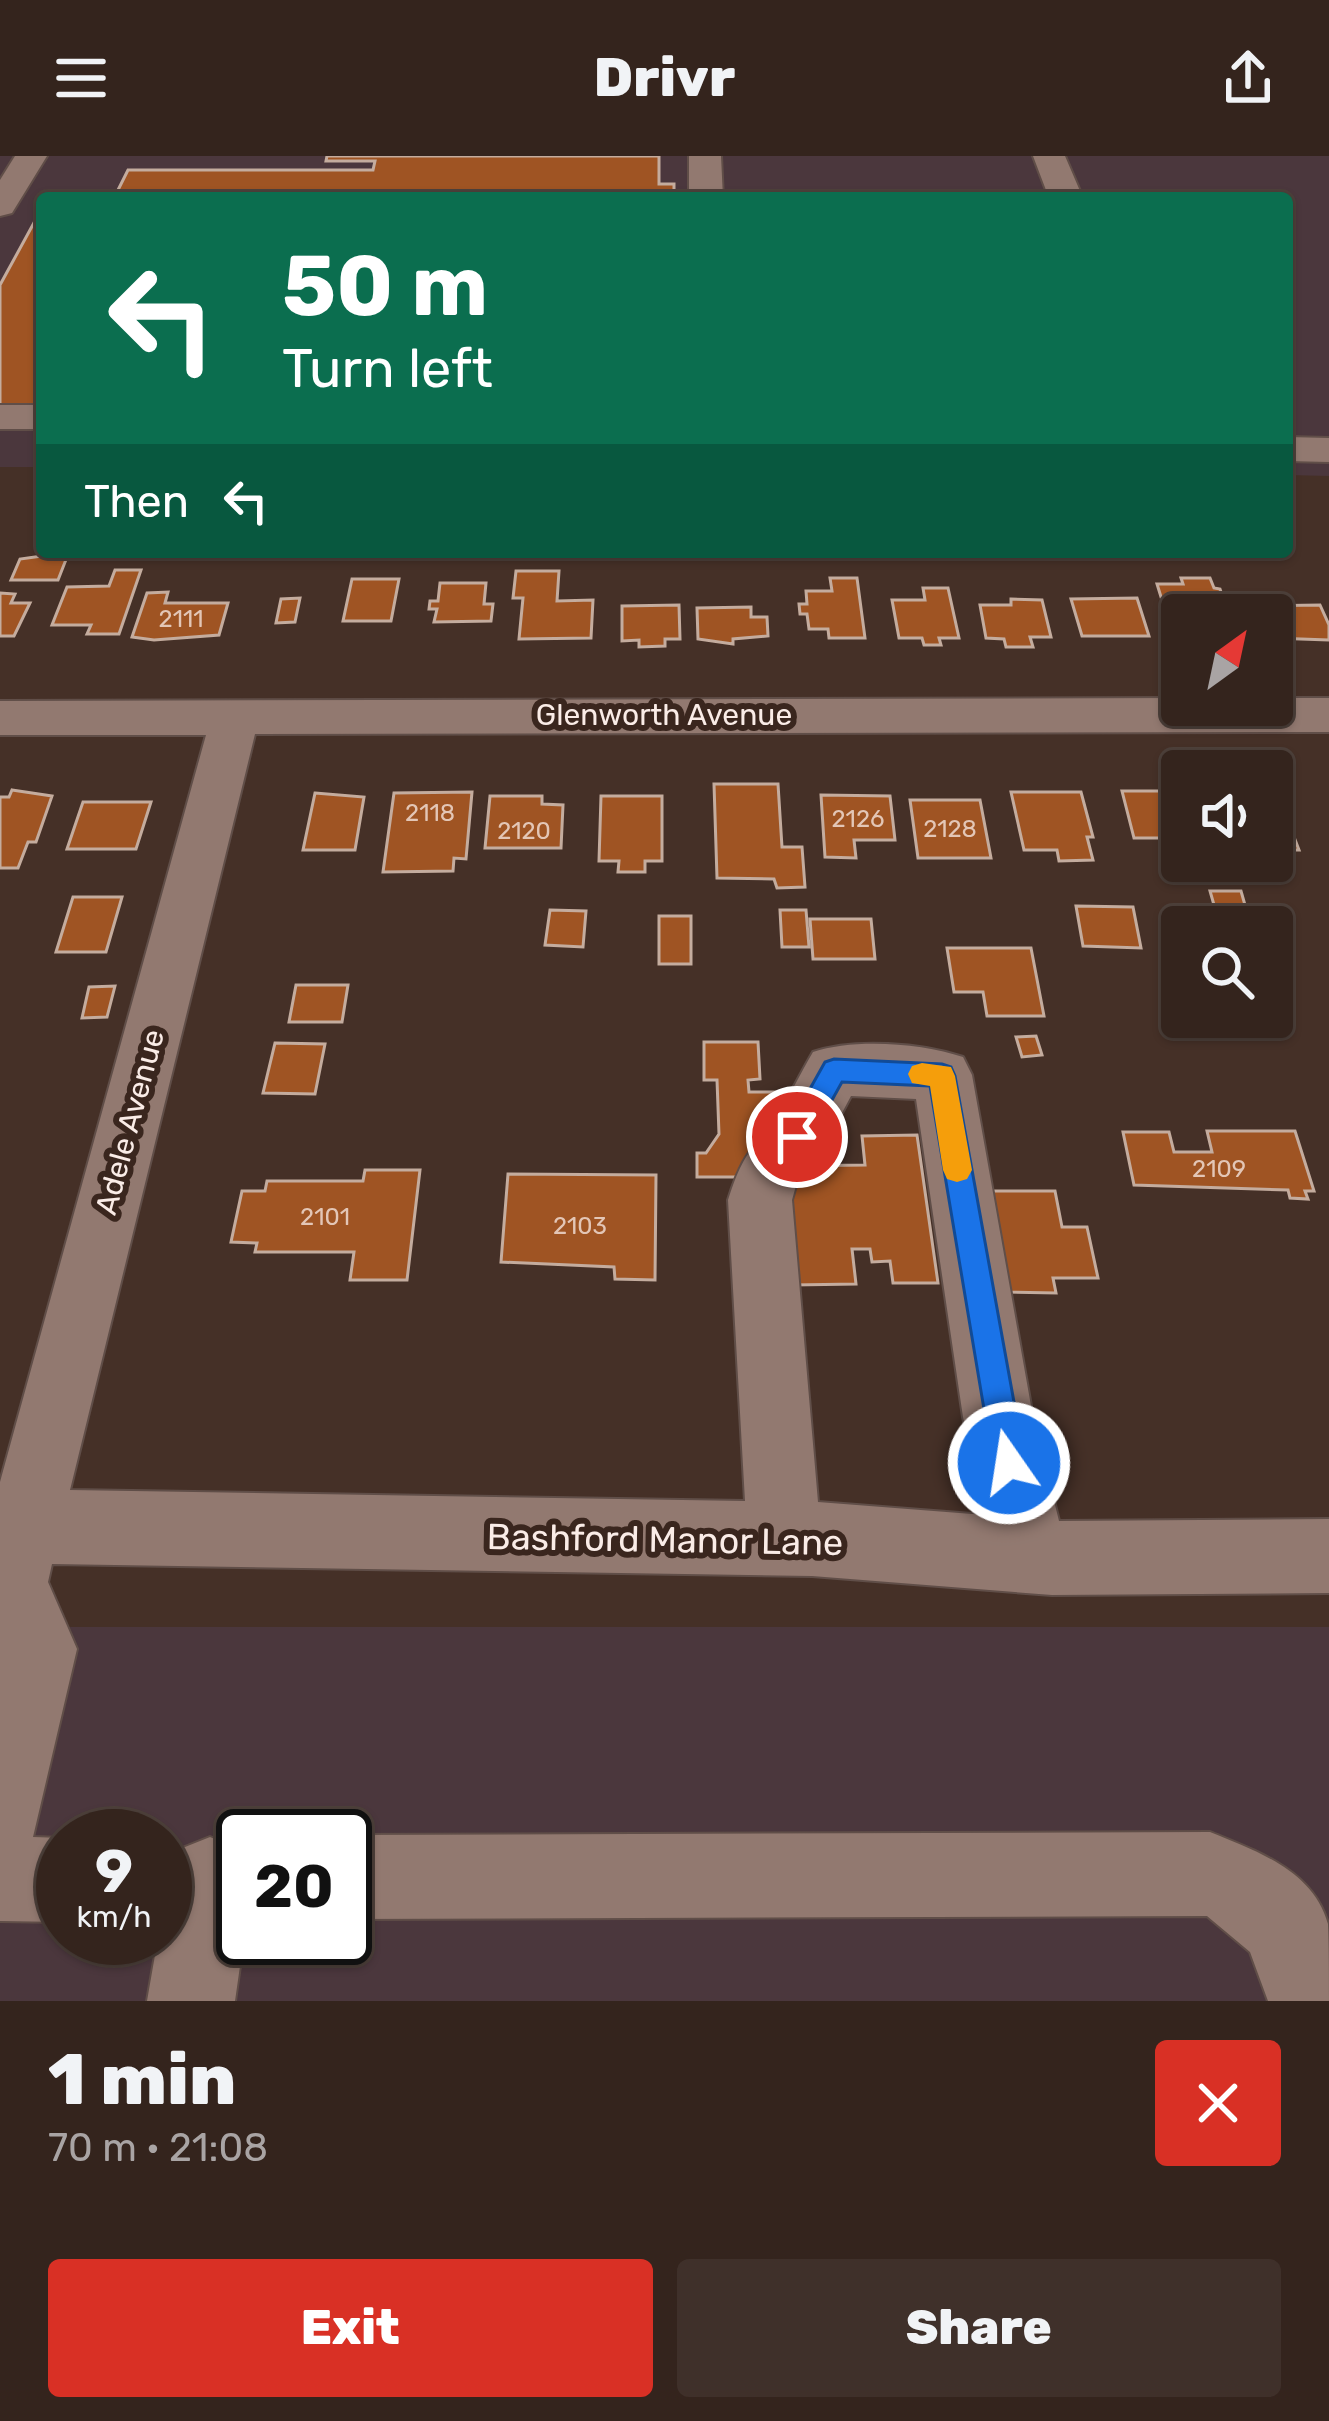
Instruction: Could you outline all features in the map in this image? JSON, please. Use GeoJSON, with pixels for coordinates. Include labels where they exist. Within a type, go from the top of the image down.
{"type":"FeatureCollection","features":[{"type":"Feature","properties":{"kind":"street"},"geometry":{"type":"LineString","coordinates":[[0,206],[31,156]]}},
{"type":"Feature","properties":{"kind":"street"},"geometry":{"type":"LineString","coordinates":[[705,156],[706,192]]}},
{"type":"Feature","properties":{"kind":"street"},"geometry":{"type":"LineString","coordinates":[[1049,156],[1064,192]]}},
{"type":"Feature","properties":{"kind":"street"},"geometry":{"type":"LineString","coordinates":[[0,417],[36,417]]}},
{"type":"Feature","properties":{"kind":"street"},"geometry":{"type":"LineString","coordinates":[[1293,449],[1329,450]]}},
{"type":"Feature","properties":{"kind":"street","name":"Glenworth Avenue"},"geometry":{"type":"LineString","coordinates":[[0,718],[1329,715]]}},
{"type":"Feature","properties":{"kind":"street","name":"Adele Avenue"},"geometry":{"type":"LineString","coordinates":[[8,1557],[235,717]]}},
{"type":"Feature","properties":{"kind":"street"},"geometry":{"type":"LineString","coordinates":[[784,1539],[760,1200],[770,1168],[797,1137],[834,1070],[942,1076],[998,1417],[1031,1556]]}},
{"type":"Feature","properties":{"kind":"street","name":"Bashford Manor Lane"},"geometry":{"type":"LineString","coordinates":[[8,1557],[784,1539],[1031,1556],[1329,1556]]}},
{"type":"Feature","properties":{"kind":"street"},"geometry":{"type":"LineString","coordinates":[[0,1818],[38,1649],[8,1557]]}},
{"type":"Feature","properties":{"kind":"street"},"geometry":{"type":"LineString","coordinates":[[372,1877],[1210,1874],[1270,1904],[1292,1935],[1312,2001]]}},
{"type":"Feature","properties":{"kind":"street"},"geometry":{"type":"LineString","coordinates":[[0,1879],[36,1880]]}},
{"type":"Feature","properties":{"kind":"street"},"geometry":{"type":"LineString","coordinates":[[191,2001],[206,1879]]}},
{"type":"Feature","properties":{"kind":"shaded area"},"geometry":{"type":"Polygon","coordinates":[[[0,156],[1329,156],[1329,476],[1293,475],[1293,192],[36,192],[36,467],[0,467],[0,156]]]}},
{"type":"Feature","properties":{"kind":"shaded area"},"geometry":{"type":"Polygon","coordinates":[[[0,1627],[1329,1627],[1329,2001],[0,2001],[0,1627]]]}},
{"type":"Feature","properties":{"kind":"building"},"geometry":{"type":"Polygon","coordinates":[[[327,156],[659,156],[659,184],[674,184],[674,192],[117,192],[128,170],[373,170],[375,161],[326,161],[327,156]]]}},
{"type":"Feature","properties":{"kind":"building"},"geometry":{"type":"Polygon","coordinates":[[[36,219],[36,406],[0,406],[0,285],[36,219]]]}},
{"type":"Feature","properties":{"kind":"building"},"geometry":{"type":"Polygon","coordinates":[[[67,558],[58,580],[11,580],[20,559],[67,558]]]}},
{"type":"Feature","properties":{"kind":"building"},"geometry":{"type":"Polygon","coordinates":[[[115,570],[141,570],[119,634],[87,634],[91,625],[52,625],[67,587],[109,586],[115,570]]]}},
{"type":"Feature","properties":{"kind":"building"},"geometry":{"type":"Polygon","coordinates":[[[516,571],[559,571],[557,601],[593,600],[591,638],[519,639],[523,598],[513,598],[516,571]]]}},
{"type":"Feature","properties":{"kind":"building"},"geometry":{"type":"Polygon","coordinates":[[[830,578],[857,578],[865,638],[829,638],[828,629],[809,629],[807,614],[800,614],[799,604],[807,604],[806,591],[832,591],[830,578]]]}},
{"type":"Feature","properties":{"kind":"building"},"geometry":{"type":"Polygon","coordinates":[[[1181,578],[1210,578],[1222,594],[1161,597],[1157,584],[1183,584],[1181,578]]]}},
{"type":"Feature","properties":{"kind":"building"},"geometry":{"type":"Polygon","coordinates":[[[352,579],[399,579],[391,621],[343,621],[352,579]]]}},
{"type":"Feature","properties":{"kind":"building"},"geometry":{"type":"Polygon","coordinates":[[[440,583],[486,583],[484,604],[493,604],[491,621],[434,622],[437,609],[429,609],[430,601],[438,601],[440,583]]]}},
{"type":"Feature","properties":{"kind":"building"},"geometry":{"type":"Polygon","coordinates":[[[923,588],[948,588],[959,638],[939,638],[941,645],[924,645],[922,638],[899,638],[892,600],[925,600],[923,588]]]}},
{"type":"Feature","properties":{"kind":"building"},"geometry":{"type":"Polygon","coordinates":[[[168,592],[165,603],[228,603],[219,635],[132,637],[147,593],[168,592]]]}},
{"type":"Feature","properties":{"kind":"building"},"geometry":{"type":"Polygon","coordinates":[[[0,593],[15,594],[11,603],[30,603],[14,636],[0,636],[0,593]]]}},
{"type":"Feature","properties":{"kind":"building"},"geometry":{"type":"Polygon","coordinates":[[[300,598],[295,622],[276,623],[281,599],[300,598]]]}},
{"type":"Feature","properties":{"kind":"building"},"geometry":{"type":"Polygon","coordinates":[[[1137,598],[1149,636],[1082,636],[1071,599],[1137,598]]]}},
{"type":"Feature","properties":{"kind":"building"},"geometry":{"type":"Polygon","coordinates":[[[1011,599],[1042,600],[1051,637],[1030,637],[1033,647],[1006,647],[1004,639],[986,638],[980,605],[1011,605],[1011,599]]]}},
{"type":"Feature","properties":{"kind":"building"},"geometry":{"type":"Polygon","coordinates":[[[679,605],[680,639],[665,639],[665,646],[639,647],[639,640],[622,641],[622,606],[679,605]]]}},
{"type":"Feature","properties":{"kind":"building"},"geometry":{"type":"Polygon","coordinates":[[[1293,605],[1320,605],[1329,625],[1329,640],[1293,639],[1293,605]]]}},
{"type":"Feature","properties":{"kind":"building"},"geometry":{"type":"Polygon","coordinates":[[[751,607],[751,617],[767,617],[768,636],[733,639],[733,644],[698,639],[697,608],[751,607]]]}},
{"type":"Feature","properties":{"kind":"building"},"geometry":{"type":"Polygon","coordinates":[[[714,784],[778,784],[782,847],[802,847],[805,887],[777,888],[774,879],[717,878],[714,784]]]}},
{"type":"Feature","properties":{"kind":"building"},"geometry":{"type":"Polygon","coordinates":[[[12,790],[52,796],[36,842],[28,842],[18,868],[0,868],[0,797],[9,797],[12,790]]]}},
{"type":"Feature","properties":{"kind":"building"},"geometry":{"type":"Polygon","coordinates":[[[1122,791],[1161,791],[1161,838],[1134,838],[1122,791]]]}},
{"type":"Feature","properties":{"kind":"building"},"geometry":{"type":"Polygon","coordinates":[[[472,792],[466,859],[454,858],[453,871],[383,872],[394,793],[472,792]]]}},
{"type":"Feature","properties":{"kind":"building"},"geometry":{"type":"Polygon","coordinates":[[[1011,792],[1081,792],[1093,837],[1087,837],[1093,860],[1059,861],[1057,850],[1024,850],[1011,792]]]}},
{"type":"Feature","properties":{"kind":"building"},"geometry":{"type":"Polygon","coordinates":[[[315,793],[364,797],[355,850],[303,850],[315,793]]]}},
{"type":"Feature","properties":{"kind":"building"},"geometry":{"type":"Polygon","coordinates":[[[821,795],[890,796],[895,840],[854,840],[856,858],[825,857],[821,795]]]}},
{"type":"Feature","properties":{"kind":"building"},"geometry":{"type":"Polygon","coordinates":[[[490,796],[542,796],[542,804],[563,805],[561,848],[485,848],[490,796]]]}},
{"type":"Feature","properties":{"kind":"building"},"geometry":{"type":"Polygon","coordinates":[[[601,796],[662,796],[662,861],[645,861],[645,872],[618,872],[619,861],[599,861],[601,796]]]}},
{"type":"Feature","properties":{"kind":"building"},"geometry":{"type":"Polygon","coordinates":[[[910,800],[980,800],[991,858],[918,858],[910,800]]]}},
{"type":"Feature","properties":{"kind":"building"},"geometry":{"type":"Polygon","coordinates":[[[83,802],[151,802],[136,849],[67,849],[83,802]]]}},
{"type":"Feature","properties":{"kind":"building"},"geometry":{"type":"Polygon","coordinates":[[[1210,891],[1241,891],[1245,906],[1214,906],[1210,891]]]}},
{"type":"Feature","properties":{"kind":"building"},"geometry":{"type":"Polygon","coordinates":[[[73,897],[122,897],[106,952],[56,952],[73,897]]]}},
{"type":"Feature","properties":{"kind":"building"},"geometry":{"type":"Polygon","coordinates":[[[1076,906],[1133,907],[1141,948],[1083,946],[1076,906]]]}},
{"type":"Feature","properties":{"kind":"building"},"geometry":{"type":"Polygon","coordinates":[[[550,910],[586,911],[583,947],[545,945],[550,910]]]}},
{"type":"Feature","properties":{"kind":"building"},"geometry":{"type":"Polygon","coordinates":[[[780,910],[806,910],[809,947],[782,947],[780,910]]]}},
{"type":"Feature","properties":{"kind":"building"},"geometry":{"type":"Polygon","coordinates":[[[659,916],[691,916],[691,964],[659,964],[659,916]]]}},
{"type":"Feature","properties":{"kind":"building"},"geometry":{"type":"Polygon","coordinates":[[[810,919],[871,919],[875,959],[813,959],[810,919]]]}},
{"type":"Feature","properties":{"kind":"building"},"geometry":{"type":"Polygon","coordinates":[[[947,948],[1031,948],[1044,1016],[987,1016],[983,992],[954,992],[947,948]]]}},
{"type":"Feature","properties":{"kind":"building"},"geometry":{"type":"Polygon","coordinates":[[[296,985],[348,985],[342,1022],[289,1022],[296,985]]]}},
{"type":"Feature","properties":{"kind":"building"},"geometry":{"type":"Polygon","coordinates":[[[115,986],[107,1017],[82,1018],[89,987],[115,986]]]}},
{"type":"Feature","properties":{"kind":"building"},"geometry":{"type":"Polygon","coordinates":[[[1036,1036],[1042,1055],[1022,1057],[1016,1037],[1036,1036]]]}},
{"type":"Feature","properties":{"kind":"building"},"geometry":{"type":"Polygon","coordinates":[[[704,1042],[758,1042],[760,1079],[748,1080],[749,1092],[781,1092],[784,1143],[756,1177],[697,1177],[697,1153],[706,1153],[719,1134],[717,1080],[704,1080],[704,1042]]]}},
{"type":"Feature","properties":{"kind":"building"},"geometry":{"type":"Polygon","coordinates":[[[275,1043],[325,1044],[315,1094],[263,1093],[275,1043]]]}},
{"type":"Feature","properties":{"kind":"building"},"geometry":{"type":"Polygon","coordinates":[[[1207,1131],[1295,1131],[1314,1191],[1305,1191],[1308,1199],[1290,1198],[1288,1190],[1134,1185],[1123,1132],[1169,1132],[1174,1152],[1212,1152],[1207,1131]]]}},
{"type":"Feature","properties":{"kind":"building"},"geometry":{"type":"Polygon","coordinates":[[[917,1135],[938,1283],[893,1283],[890,1261],[872,1262],[870,1249],[852,1249],[856,1284],[793,1285],[784,1166],[865,1165],[862,1136],[917,1135]]]}},
{"type":"Feature","properties":{"kind":"building"},"geometry":{"type":"Polygon","coordinates":[[[365,1170],[420,1170],[407,1280],[350,1280],[354,1252],[255,1252],[257,1243],[231,1242],[242,1191],[265,1191],[267,1181],[363,1181],[365,1170]]]}},
{"type":"Feature","properties":{"kind":"building"},"geometry":{"type":"Polygon","coordinates":[[[508,1174],[656,1175],[655,1280],[615,1279],[614,1267],[501,1262],[508,1174]]]}},
{"type":"Feature","properties":{"kind":"building"},"geometry":{"type":"Polygon","coordinates":[[[988,1191],[1055,1191],[1062,1227],[1087,1227],[1098,1278],[1053,1278],[1056,1293],[1007,1292],[988,1191]]]}},
{"type":"Feature","properties":{"kind":"slow traffic"},"geometry":{"type":"LineString","coordinates":[[922,1074],[942,1076],[957,1170]]}},
{"type":"Feature","properties":{"kind":"route"},"geometry":{"type":"LineString","coordinates":[[797,1137],[834,1070],[942,1076],[1009,1463]]}}]}
